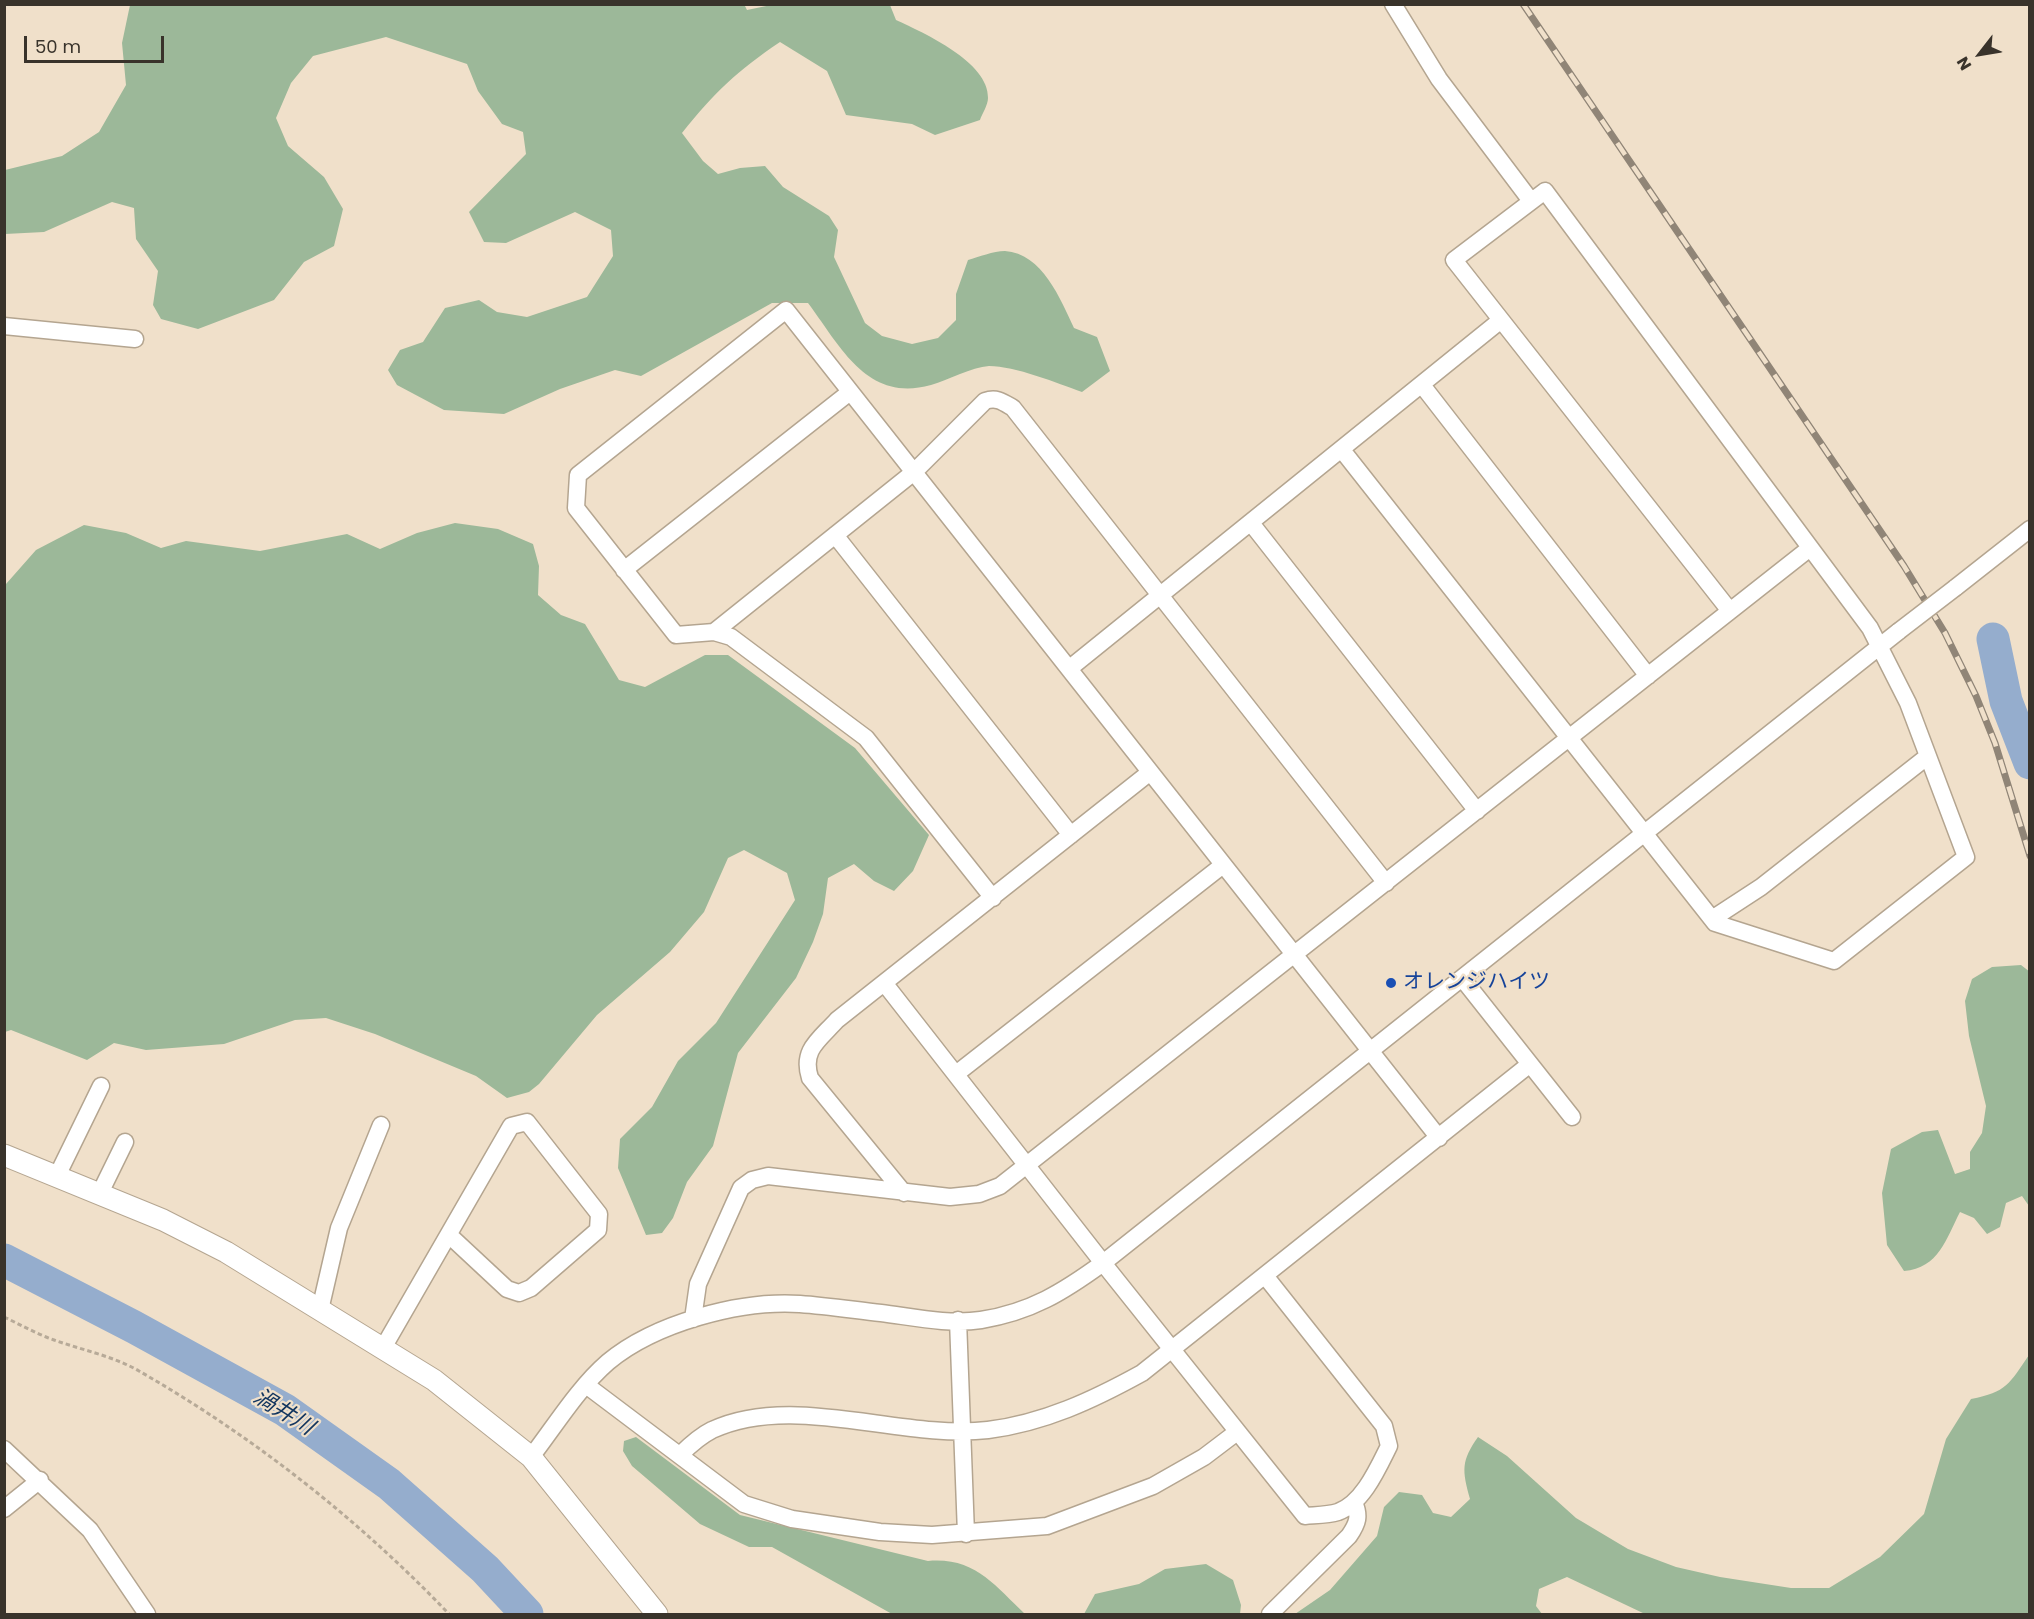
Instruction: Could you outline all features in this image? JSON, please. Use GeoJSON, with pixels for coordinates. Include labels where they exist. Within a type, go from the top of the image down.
{"type":"FeatureCollection","features":[{"type":"Feature","properties":{"kind":"street"},"geometry":{"type":"LineString","coordinates":[[1393,4],[1439,79],[1531,201]]}},
{"type":"Feature","properties":{"kind":"street"},"geometry":{"type":"LineString","coordinates":[[1342,450],[1715,923],[1834,961],[1966,857],[1908,703],[1870,628],[1545,191],[1454,260],[1730,611]]}},
{"type":"Feature","properties":{"kind":"street"},"geometry":{"type":"LineString","coordinates":[[993,898],[866,738],[752,650],[730,637],[714,632],[676,635],[576,508],[578,475],[786,310],[1439,1138]]}},
{"type":"Feature","properties":{"kind":"street"},"geometry":{"type":"LineString","coordinates":[[1070,668],[1501,320]]}},
{"type":"Feature","properties":{"kind":"street"},"geometry":{"type":"LineString","coordinates":[[4,326],[135,339]]}},
{"type":"Feature","properties":{"kind":"street"},"geometry":{"type":"LineString","coordinates":[[1422,385],[1648,676]]}},
{"type":"Feature","properties":{"kind":"street"},"geometry":{"type":"LineString","coordinates":[[624,570],[850,392]]}},
{"type":"Feature","properties":{"kind":"street"},"geometry":{"type":"LineString","coordinates":[[714,632],[914,472],[985,401],[993,398],[1003,401],[1013,408],[1386,883]]}},
{"type":"Feature","properties":{"kind":"street"},"geometry":{"type":"LineString","coordinates":[[1251,523],[1478,811]]}},
{"type":"Feature","properties":{"kind":"street"},"geometry":{"type":"LineString","coordinates":[[531,1457],[586,1385],[608,1362],[639,1343],[693,1319],[726,1311],[798,1304],[958,1320],[980,1320],[1018,1311],[1059,1295],[1103,1263],[2030,529]]}},
{"type":"Feature","properties":{"kind":"street"},"geometry":{"type":"LineString","coordinates":[[835,535],[1071,835]]}},
{"type":"Feature","properties":{"kind":"street"},"geometry":{"type":"LineString","coordinates":[[693,1319],[698,1284],[741,1188],[752,1180],[768,1176],[950,1197],[979,1194],[1000,1186],[1810,548]]}},
{"type":"Feature","properties":{"kind":"street"},"geometry":{"type":"LineString","coordinates":[[1712,919],[1761,887],[1928,756]]}},
{"type":"Feature","properties":{"kind":"street"},"geometry":{"type":"LineString","coordinates":[[904,1193],[810,1078],[806,1065],[808,1052],[837,1020],[1149,772]]}},
{"type":"Feature","properties":{"kind":"street"},"geometry":{"type":"LineString","coordinates":[[956,1074],[1223,865]]}},
{"type":"Feature","properties":{"kind":"street"},"geometry":{"type":"LineString","coordinates":[[1462,978],[1572,1117]]}},
{"type":"Feature","properties":{"kind":"street"},"geometry":{"type":"LineString","coordinates":[[885,984],[1305,1516],[1338,1512],[1354,1502],[1376,1472],[1389,1446],[1384,1426],[1266,1276]]}},
{"type":"Feature","properties":{"kind":"street"},"geometry":{"type":"LineString","coordinates":[[680,1455],[710,1431],[732,1422],[757,1416],[787,1414],[882,1425],[987,1430],[1022,1424],[1074,1408],[1142,1373],[1530,1064]]}},
{"type":"Feature","properties":{"kind":"street"},"geometry":{"type":"LineString","coordinates":[[57,1176],[101,1086]]}},
{"type":"Feature","properties":{"kind":"street"},"geometry":{"type":"LineString","coordinates":[[383,1348],[448,1234],[511,1126],[526,1122],[599,1214],[598,1230],[531,1288],[519,1293],[507,1289],[448,1234]]}},
{"type":"Feature","properties":{"kind":"street"},"geometry":{"type":"LineString","coordinates":[[320,1310],[339,1228],[381,1125]]}},
{"type":"Feature","properties":{"kind":"street"},"geometry":{"type":"LineString","coordinates":[[99,1193],[125,1142]]}},
{"type":"Feature","properties":{"kind":"street"},"geometry":{"type":"LineString","coordinates":[[4,1155],[164,1220],[226,1252],[434,1380],[531,1457],[657,1614]]}},
{"type":"Feature","properties":{"kind":"street"},"geometry":{"type":"LineString","coordinates":[[958,1320],[966,1534]]}},
{"type":"Feature","properties":{"kind":"street"},"geometry":{"type":"LineString","coordinates":[[586,1385],[744,1504],[792,1519],[880,1532],[966,1534],[1047,1526],[1103,1507],[1153,1486],[1204,1458],[1237,1432]]}},
{"type":"Feature","properties":{"kind":"street"},"geometry":{"type":"LineString","coordinates":[[4,1449],[40,1480],[90,1530],[147,1614]]}},
{"type":"Feature","properties":{"kind":"street"},"geometry":{"type":"LineString","coordinates":[[4,1509],[40,1480]]}},
{"type":"Feature","properties":{"kind":"street"},"geometry":{"type":"LineString","coordinates":[[1270,1614],[1349,1536],[1358,1524],[1358,1512],[1354,1502]]}},
{"type":"Feature","properties":{"kind":"path"},"geometry":{"type":"LineString","coordinates":[[4,1317],[52,1339],[138,1370],[230,1428],[331,1504],[393,1558],[449,1614]]}},
{"type":"Feature","properties":{"kind":"green space"},"geometry":{"type":"Polygon","coordinates":[[[744,4],[747,10],[776,4],[890,5],[896,20],[953,50],[978,72],[985,85],[987,104],[980,120],[935,135],[912,124],[846,115],[827,71],[780,42],[727,83],[682,133],[703,161],[718,174],[740,168],[765,166],[783,187],[829,216],[838,230],[834,257],[865,323],[882,336],[912,344],[938,338],[956,320],[956,294],[968,260],[1005,251],[1030,260],[1040,269],[1063,304],[1074,328],[1097,337],[1110,371],[1082,392],[1023,372],[989,366],[931,385],[909,388],[889,386],[873,379],[858,367],[832,337],[808,303],[772,303],[641,376],[615,370],[560,389],[504,414],[444,410],[397,385],[388,370],[400,350],[423,342],[445,308],[479,300],[497,312],[527,317],[587,297],[613,256],[611,230],[575,212],[506,243],[484,242],[469,212],[526,154],[523,132],[502,124],[478,91],[467,64],[386,37],[313,56],[291,83],[276,118],[288,146],[324,177],[343,209],[334,246],[304,262],[274,300],[198,329],[161,319],[153,305],[158,271],[136,239],[134,208],[112,202],[44,232],[5,234],[5,170],[62,156],[99,132],[126,85],[122,43],[130,5],[744,4]]]}},
{"type":"Feature","properties":{"kind":"green space"},"geometry":{"type":"Polygon","coordinates":[[[455,523],[498,529],[533,544],[539,566],[538,595],[561,615],[585,624],[619,680],[645,687],[705,655],[728,655],[855,748],[929,835],[913,871],[894,891],[874,881],[854,864],[828,878],[823,914],[813,942],[796,978],[738,1053],[713,1146],[687,1182],[673,1218],[662,1233],[646,1235],[618,1168],[620,1139],[652,1107],[678,1061],[716,1023],[795,900],[787,873],[744,850],[728,858],[704,912],[670,952],[597,1015],[539,1084],[529,1092],[507,1098],[476,1076],[375,1034],[326,1018],[295,1020],[224,1044],[146,1050],[114,1043],[87,1060],[11,1030],[5,1032],[6,584],[36,550],[84,525],[126,533],[161,548],[186,541],[260,551],[347,534],[380,549],[417,533],[455,523]]]}},
{"type":"Feature","properties":{"kind":"green space"},"geometry":{"type":"Polygon","coordinates":[[[2021,965],[2030,972],[2029,1206],[2022,1196],[2006,1203],[2000,1227],[1987,1234],[1974,1218],[1960,1212],[1945,1242],[1933,1258],[1916,1269],[1904,1271],[1887,1245],[1882,1193],[1891,1149],[1922,1132],[1938,1130],[1955,1174],[1970,1169],[1970,1152],[1982,1133],[1986,1106],[1969,1036],[1965,1001],[1972,979],[1992,967],[2021,965]]]}},
{"type":"Feature","properties":{"kind":"green space"},"geometry":{"type":"Polygon","coordinates":[[[2029,1355],[2029,1614],[1645,1614],[1567,1577],[1539,1589],[1536,1606],[1542,1614],[1295,1614],[1330,1590],[1377,1536],[1384,1507],[1399,1492],[1422,1495],[1433,1513],[1451,1517],[1470,1499],[1465,1480],[1465,1466],[1468,1453],[1478,1437],[1507,1456],[1576,1518],[1628,1549],[1676,1567],[1720,1577],[1791,1588],[1829,1588],[1880,1557],[1924,1514],[1946,1439],[1971,1399],[2000,1390],[2017,1373],[2029,1355]]]}},
{"type":"Feature","properties":{"kind":"green space"},"geometry":{"type":"Polygon","coordinates":[[[636,1437],[740,1515],[928,1561],[944,1561],[971,1568],[993,1583],[1025,1614],[892,1614],[772,1547],[749,1547],[700,1524],[632,1466],[623,1451],[624,1441],[636,1437]]]}},
{"type":"Feature","properties":{"kind":"green space"},"geometry":{"type":"Polygon","coordinates":[[[1206,1564],[1233,1580],[1241,1605],[1240,1614],[1084,1614],[1095,1594],[1139,1584],[1165,1569],[1206,1564]]]}},
{"type":"Feature","properties":{"kind":"waterway"},"geometry":{"type":"LineString","coordinates":[[1993,639],[2006,701],[2030,763]]}},
{"type":"Feature","properties":{"kind":"waterway","name":"渦井川"},"geometry":{"type":"LineString","coordinates":[[4,1260],[134,1327],[285,1410],[389,1484],[485,1569],[527,1614]]}},
{"type":"Feature","properties":{"kind":"railway"},"geometry":{"type":"LineString","coordinates":[[1523,4],[1904,566],[1945,633],[1976,696],[1995,743],[2030,856]]}},
{"type":"Feature","properties":{"kind":"place","name":"オレンジハイツ"},"geometry":{"type":"Point","coordinates":[1391,983]}}]}
